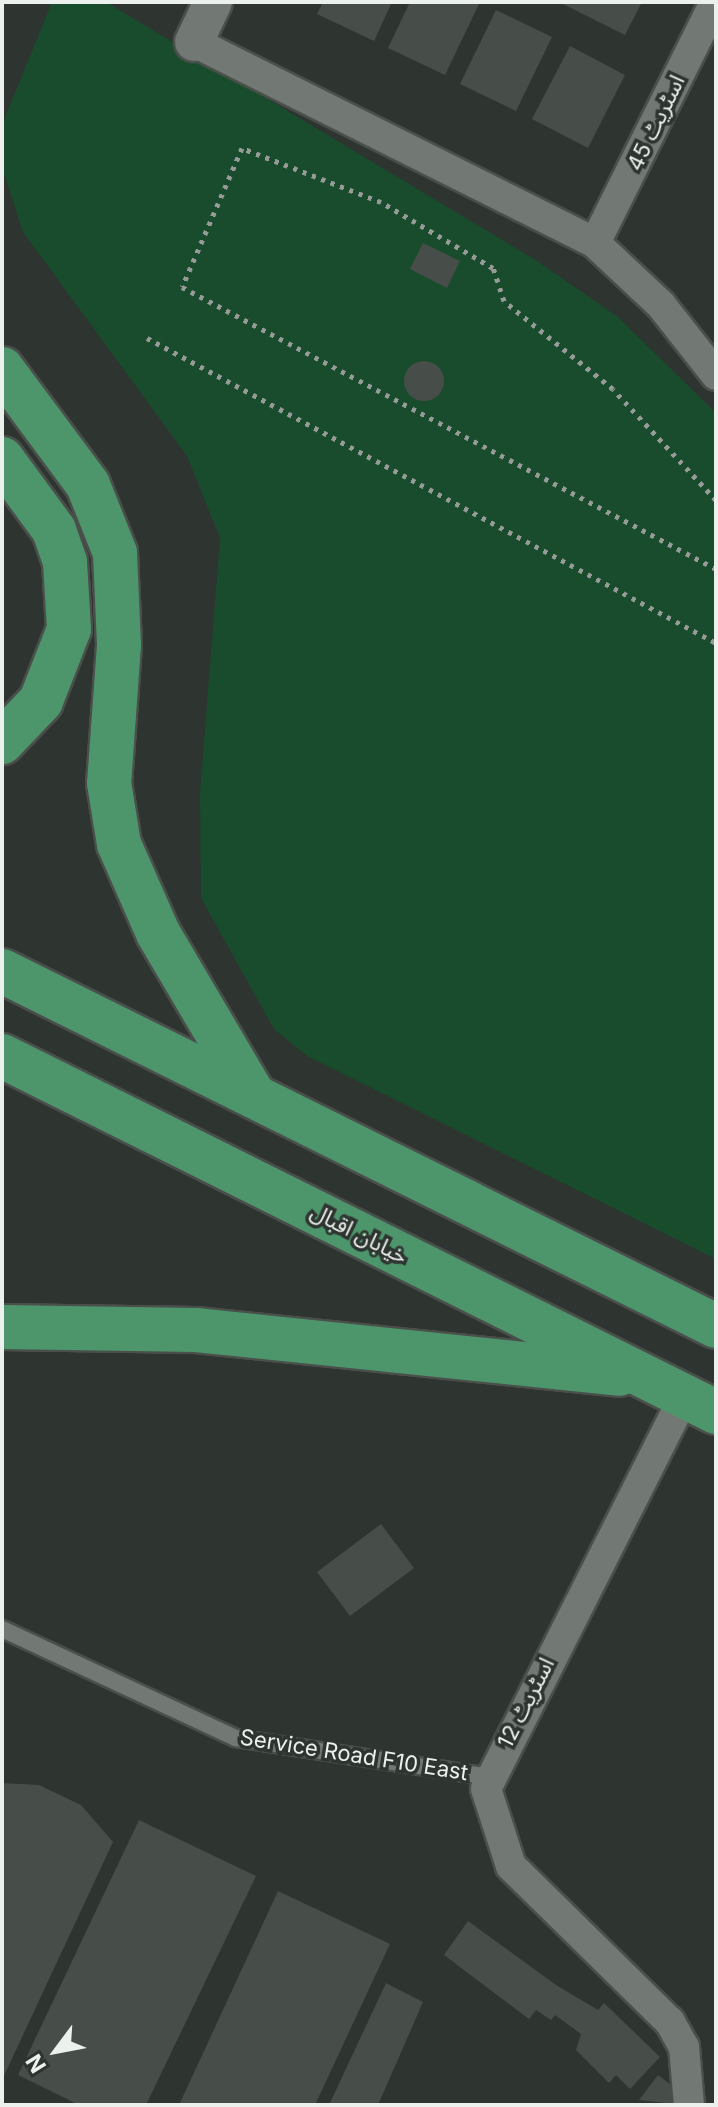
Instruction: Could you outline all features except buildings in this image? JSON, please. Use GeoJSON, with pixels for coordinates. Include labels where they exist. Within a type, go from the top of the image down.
{"type":"FeatureCollection","features":[{"type":"Feature","properties":{"kind":"main road"},"geometry":{"type":"LineString","coordinates":[[2,369],[88,485],[115,553],[119,645],[109,783],[119,844],[158,933],[253,1094]]}},
{"type":"Feature","properties":{"kind":"main road"},"geometry":{"type":"LineString","coordinates":[[2,459],[54,530],[65,562],[69,629],[41,701],[2,742]]}},
{"type":"Feature","properties":{"kind":"main road"},"geometry":{"type":"LineString","coordinates":[[2,971],[716,1326]]}},
{"type":"Feature","properties":{"kind":"main road","name":"خیابان اقبال"},"geometry":{"type":"LineString","coordinates":[[2,1056],[700,1404]]}},
{"type":"Feature","properties":{"kind":"main road"},"geometry":{"type":"LineString","coordinates":[[2,1327],[196,1330],[643,1375]]}},
{"type":"Feature","properties":{"kind":"street"},"geometry":{"type":"LineString","coordinates":[[213,2],[194,42],[595,243],[661,305],[716,375]]}},
{"type":"Feature","properties":{"kind":"street","name":"اسٹریٹ 45"},"geometry":{"type":"LineString","coordinates":[[595,243],[715,2]]}},
{"type":"Feature","properties":{"kind":"street","name":"اسٹریٹ 12"},"geometry":{"type":"LineString","coordinates":[[490,1777],[700,1404]]}},
{"type":"Feature","properties":{"kind":"street"},"geometry":{"type":"LineString","coordinates":[[490,1777],[486,1789],[501,1849],[536,1893],[650,1994],[684,2047],[689,2105]]}},
{"type":"Feature","properties":{"kind":"lane","name":"Service Road F10 East"},"geometry":{"type":"LineString","coordinates":[[2,1629],[236,1738],[490,1777]]}},
{"type":"Feature","properties":{"kind":"path"},"geometry":{"type":"LineString","coordinates":[[716,500],[613,389],[504,301],[493,268],[381,202],[242,148],[182,287],[716,569]]}},
{"type":"Feature","properties":{"kind":"path"},"geometry":{"type":"LineString","coordinates":[[147,338],[716,643]]}},
{"type":"Feature","properties":{"kind":"green space"},"geometry":{"type":"Polygon","coordinates":[[[52,2],[106,2],[534,259],[618,317],[716,413],[716,1259],[307,1056],[274,1029],[201,898],[200,793],[220,538],[187,456],[23,232],[2,168],[2,125],[52,2]]]}}]}
